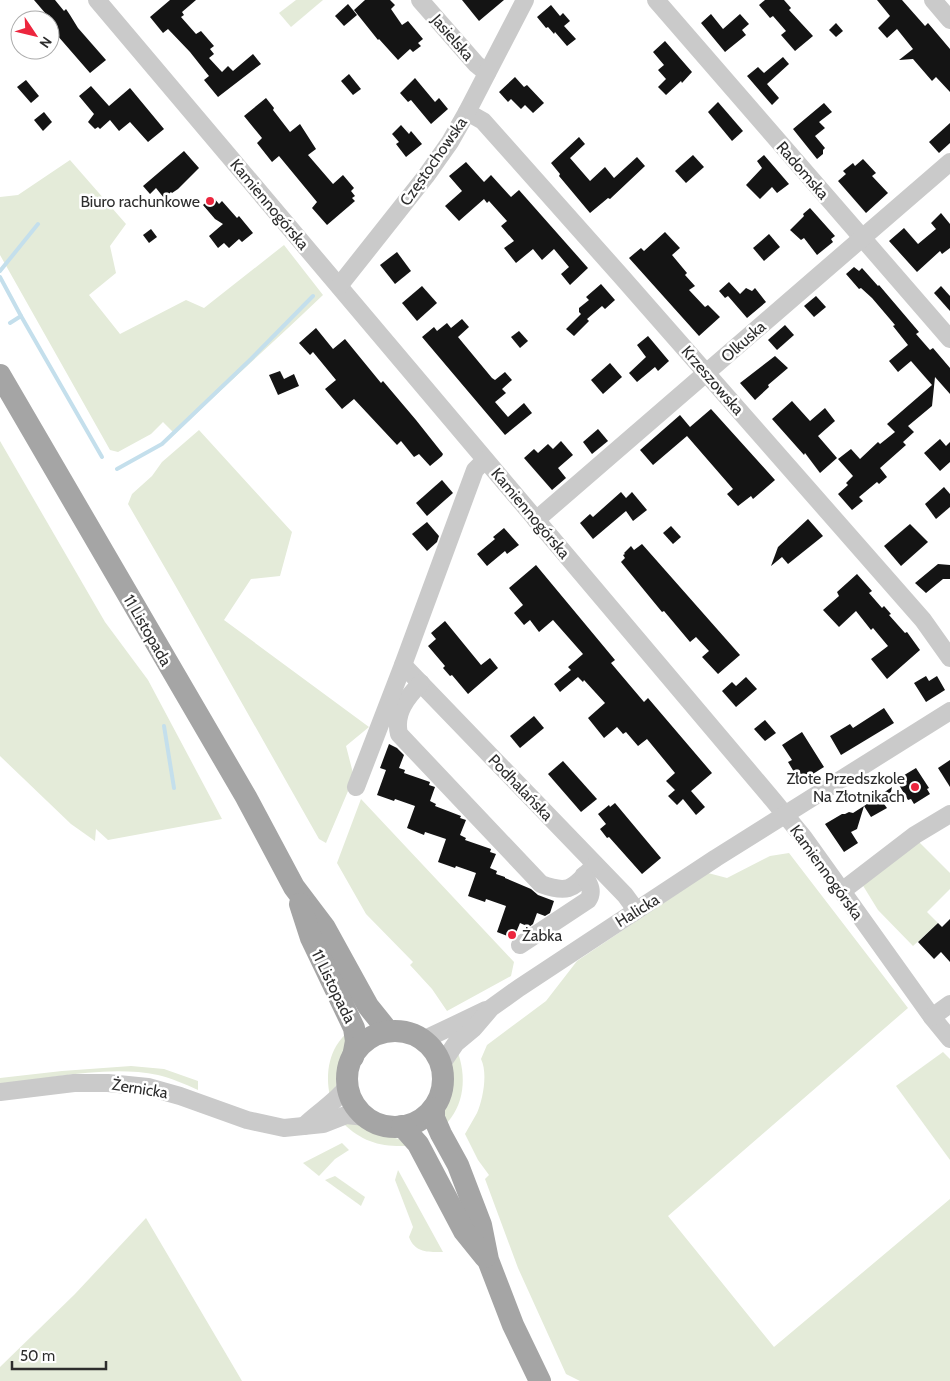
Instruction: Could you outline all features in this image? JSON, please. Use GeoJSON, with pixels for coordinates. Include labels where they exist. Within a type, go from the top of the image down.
{"type":"FeatureCollection","features":[{"type":"Feature","properties":{"kind":"main road","name":"11 Listopada"},"geometry":{"type":"LineString","coordinates":[[0,375],[246,797],[294,887],[326,928],[368,1006],[388,1031]]}},
{"type":"Feature","properties":{"kind":"main road","name":"11 Listopada"},"geometry":{"type":"LineString","coordinates":[[294,887],[310,938],[354,1028],[356,1041],[353,1057]]}},
{"type":"Feature","properties":{"kind":"main road"},"geometry":{"type":"LineString","coordinates":[[388,1031],[406,1032],[423,1040],[434,1051],[442,1065],[442,1087],[434,1108],[420,1120],[402,1126],[383,1125],[366,1117],[356,1106],[348,1086],[349,1066],[353,1057],[364,1043],[388,1031]]}},
{"type":"Feature","properties":{"kind":"main road"},"geometry":{"type":"LineString","coordinates":[[434,1108],[434,1118],[458,1165],[481,1225],[488,1260],[513,1324],[540,1381]]}},
{"type":"Feature","properties":{"kind":"main road"},"geometry":{"type":"LineString","coordinates":[[402,1126],[418,1144],[464,1231],[488,1260]]}},
{"type":"Feature","properties":{"kind":"street","name":"Kamiennogórska"},"geometry":{"type":"LineString","coordinates":[[96,0],[339,286],[480,465],[536,520],[785,815],[950,1039]]}},
{"type":"Feature","properties":{"kind":"street","name":"Jasielska"},"geometry":{"type":"LineString","coordinates":[[420,0],[476,64],[487,73]]}},
{"type":"Feature","properties":{"kind":"street","name":"Częstochowska"},"geometry":{"type":"LineString","coordinates":[[339,286],[426,176],[450,142],[525,0]]}},
{"type":"Feature","properties":{"kind":"street","name":"Radomska"},"geometry":{"type":"LineString","coordinates":[[656,0],[950,339]]}},
{"type":"Feature","properties":{"kind":"street"},"geometry":{"type":"LineString","coordinates":[[933,0],[950,20]]}},
{"type":"Feature","properties":{"kind":"street","name":"Krzeszowska"},"geometry":{"type":"LineString","coordinates":[[467,112],[483,121],[706,373],[923,620],[950,658]]}},
{"type":"Feature","properties":{"kind":"street","name":"Olkuska"},"geometry":{"type":"LineString","coordinates":[[536,520],[950,162]]}},
{"type":"Feature","properties":{"kind":"street"},"geometry":{"type":"LineString","coordinates":[[356,786],[480,465]]}},
{"type":"Feature","properties":{"kind":"street","name":"Podhalańska"},"geometry":{"type":"LineString","coordinates":[[403,665],[590,870],[624,894],[636,910]]}},
{"type":"Feature","properties":{"kind":"street"},"geometry":{"type":"LineString","coordinates":[[421,684],[407,697],[398,719],[397,727],[399,734],[406,742],[541,884],[552,888],[565,889],[577,884],[590,870]]}},
{"type":"Feature","properties":{"kind":"street","name":"Halicka"},"geometry":{"type":"LineString","coordinates":[[423,1040],[491,1008],[570,953],[716,858],[950,711]]}},
{"type":"Feature","properties":{"kind":"street"},"geometry":{"type":"LineString","coordinates":[[842,891],[915,835],[950,814]]}},
{"type":"Feature","properties":{"kind":"street"},"geometry":{"type":"LineString","coordinates":[[520,945],[588,900],[591,896],[590,870]]}},
{"type":"Feature","properties":{"kind":"street"},"geometry":{"type":"LineString","coordinates":[[932,1017],[950,1004]]}},
{"type":"Feature","properties":{"kind":"street","name":"Halicka"},"geometry":{"type":"LineString","coordinates":[[442,1065],[456,1043],[474,1028],[491,1008]]}},
{"type":"Feature","properties":{"kind":"street","name":"Żernicka"},"geometry":{"type":"LineString","coordinates":[[0,1092],[74,1082],[140,1085],[167,1092],[247,1120],[275,1127],[293,1128],[304,1126]]}},
{"type":"Feature","properties":{"kind":"street"},"geometry":{"type":"LineString","coordinates":[[304,1126],[317,1113],[342,1094],[348,1086]]}},
{"type":"Feature","properties":{"kind":"street"},"geometry":{"type":"LineString","coordinates":[[304,1126],[323,1124],[346,1116],[366,1117]]}},
{"type":"Feature","properties":{"kind":"green space"},"geometry":{"type":"Polygon","coordinates":[[[296,0],[323,0],[291,27],[279,13],[296,0]]]}},
{"type":"Feature","properties":{"kind":"green space"},"geometry":{"type":"Polygon","coordinates":[[[70,160],[126,224],[110,246],[116,273],[89,295],[120,334],[186,300],[204,308],[284,245],[323,295],[175,434],[163,422],[151,434],[118,452],[110,450],[0,255],[0,197],[18,195],[70,160]]]}},
{"type":"Feature","properties":{"kind":"green space"},"geometry":{"type":"Polygon","coordinates":[[[199,430],[292,532],[280,576],[251,579],[224,620],[369,727],[346,746],[354,777],[326,843],[319,839],[128,504],[132,494],[152,476],[162,462],[199,430]]]}},
{"type":"Feature","properties":{"kind":"green space"},"geometry":{"type":"Polygon","coordinates":[[[0,441],[105,622],[148,680],[222,819],[108,840],[96,829],[95,841],[71,824],[0,756],[0,441]]]}},
{"type":"Feature","properties":{"kind":"green space"},"geometry":{"type":"Polygon","coordinates":[[[361,799],[514,962],[511,976],[447,1011],[432,989],[410,965],[413,962],[366,914],[337,863],[361,799]]]}},
{"type":"Feature","properties":{"kind":"green space"},"geometry":{"type":"Polygon","coordinates":[[[919,842],[950,873],[950,889],[927,912],[938,923],[913,946],[878,910],[862,884],[919,842]]]}},
{"type":"Feature","properties":{"kind":"green space"},"geometry":{"type":"Polygon","coordinates":[[[789,853],[908,1008],[668,1216],[774,1347],[950,1199],[950,1381],[580,1381],[566,1374],[518,1268],[485,1179],[489,1175],[478,1160],[465,1134],[477,1113],[483,1093],[484,1071],[481,1059],[487,1045],[546,1001],[577,961],[708,873],[727,878],[770,856],[789,853]]]}},
{"type":"Feature","properties":{"kind":"green space"},"geometry":{"type":"Polygon","coordinates":[[[348,1032],[345,1051],[338,1069],[336,1086],[330,1096],[328,1070],[330,1061],[336,1046],[348,1032]]]}},
{"type":"Feature","properties":{"kind":"green space"},"geometry":{"type":"Polygon","coordinates":[[[457,1050],[462,1070],[462,1090],[456,1109],[444,1126],[444,1112],[453,1082],[452,1063],[457,1050]]]}},
{"type":"Feature","properties":{"kind":"green space"},"geometry":{"type":"Polygon","coordinates":[[[943,1052],[950,1059],[950,1160],[896,1086],[943,1052]]]}},
{"type":"Feature","properties":{"kind":"green space"},"geometry":{"type":"Polygon","coordinates":[[[131,1066],[164,1069],[198,1081],[198,1090],[158,1075],[119,1071],[58,1076],[0,1086],[0,1078],[131,1066]]]}},
{"type":"Feature","properties":{"kind":"green space"},"geometry":{"type":"Polygon","coordinates":[[[343,1123],[358,1124],[379,1134],[399,1139],[407,1146],[389,1146],[372,1142],[357,1135],[343,1123]]]}},
{"type":"Feature","properties":{"kind":"green space"},"geometry":{"type":"Polygon","coordinates":[[[342,1143],[349,1150],[335,1159],[319,1176],[303,1163],[342,1143]]]}},
{"type":"Feature","properties":{"kind":"green space"},"geometry":{"type":"Polygon","coordinates":[[[398,1170],[443,1252],[418,1249],[409,1237],[413,1227],[395,1180],[398,1170]]]}},
{"type":"Feature","properties":{"kind":"green space"},"geometry":{"type":"Polygon","coordinates":[[[335,1176],[365,1197],[361,1206],[325,1180],[335,1176]]]}},
{"type":"Feature","properties":{"kind":"green space"},"geometry":{"type":"Polygon","coordinates":[[[146,1218],[242,1381],[0,1381],[0,1367],[75,1294],[146,1218]]]}},
{"type":"Feature","properties":{"kind":"building"},"geometry":{"type":"Polygon","coordinates":[[[34,0],[55,0],[64,11],[66,9],[78,28],[106,60],[90,73],[60,38],[60,10],[43,10],[34,0]]]}},
{"type":"Feature","properties":{"kind":"building"},"geometry":{"type":"Polygon","coordinates":[[[170,0],[196,0],[182,12],[184,15],[181,17],[196,34],[201,31],[214,46],[210,49],[214,54],[209,58],[222,72],[228,66],[233,71],[253,54],[261,64],[218,97],[204,80],[209,76],[190,52],[168,29],[163,33],[150,17],[170,0]]]}},
{"type":"Feature","properties":{"kind":"building"},"geometry":{"type":"Polygon","coordinates":[[[365,0],[390,0],[395,5],[391,9],[402,25],[408,21],[423,39],[418,43],[421,46],[413,52],[410,49],[398,60],[378,40],[354,10],[365,0]]]}},
{"type":"Feature","properties":{"kind":"building"},"geometry":{"type":"Polygon","coordinates":[[[462,0],[504,0],[479,21],[462,0]]]}},
{"type":"Feature","properties":{"kind":"building"},"geometry":{"type":"Polygon","coordinates":[[[765,0],[784,0],[791,8],[789,10],[813,36],[795,51],[781,35],[786,31],[773,16],[770,18],[759,5],[765,0]]]}},
{"type":"Feature","properties":{"kind":"building"},"geometry":{"type":"Polygon","coordinates":[[[877,0],[902,0],[925,26],[928,23],[950,49],[950,92],[936,77],[932,81],[913,59],[899,60],[913,49],[897,29],[887,38],[878,28],[890,16],[877,0]]]}},
{"type":"Feature","properties":{"kind":"building"},"geometry":{"type":"Polygon","coordinates":[[[348,4],[357,15],[344,26],[335,16],[348,4]]]}},
{"type":"Feature","properties":{"kind":"building"},"geometry":{"type":"Polygon","coordinates":[[[551,5],[560,16],[563,13],[570,21],[564,26],[576,39],[567,46],[555,32],[554,34],[548,27],[546,28],[537,17],[551,5]]]}},
{"type":"Feature","properties":{"kind":"building"},"geometry":{"type":"Polygon","coordinates":[[[711,14],[723,29],[740,14],[749,24],[742,30],[746,35],[725,52],[701,23],[711,14]]]}},
{"type":"Feature","properties":{"kind":"building"},"geometry":{"type":"Polygon","coordinates":[[[836,23],[843,31],[836,37],[829,30],[836,23]]]}},
{"type":"Feature","properties":{"kind":"building"},"geometry":{"type":"Polygon","coordinates":[[[665,41],[692,72],[682,83],[681,81],[666,95],[658,87],[666,79],[658,70],[664,65],[653,52],[665,41]]]}},
{"type":"Feature","properties":{"kind":"building"},"geometry":{"type":"Polygon","coordinates":[[[783,57],[789,64],[767,84],[779,98],[772,105],[747,76],[758,67],[764,73],[783,57]]]}},
{"type":"Feature","properties":{"kind":"building"},"geometry":{"type":"Polygon","coordinates":[[[349,74],[361,89],[353,95],[341,81],[349,74]]]}},
{"type":"Feature","properties":{"kind":"building"},"geometry":{"type":"Polygon","coordinates":[[[515,77],[524,87],[527,85],[544,103],[533,113],[525,105],[521,109],[511,99],[508,102],[499,92],[515,77]]]}},
{"type":"Feature","properties":{"kind":"building"},"geometry":{"type":"Polygon","coordinates":[[[415,78],[435,102],[439,98],[448,109],[431,124],[411,100],[408,102],[400,93],[415,78]]]}},
{"type":"Feature","properties":{"kind":"building"},"geometry":{"type":"Polygon","coordinates":[[[26,80],[39,96],[31,103],[17,87],[26,80]]]}},
{"type":"Feature","properties":{"kind":"building"},"geometry":{"type":"Polygon","coordinates":[[[91,86],[109,106],[130,88],[164,129],[148,142],[130,122],[119,131],[110,120],[100,129],[98,127],[95,129],[88,122],[94,114],[79,96],[91,86]]]}},
{"type":"Feature","properties":{"kind":"building"},"geometry":{"type":"Polygon","coordinates":[[[266,98],[290,132],[300,124],[316,149],[308,155],[333,184],[343,175],[354,188],[351,191],[355,196],[352,198],[355,201],[327,225],[312,208],[317,202],[279,156],[272,162],[257,143],[262,138],[244,116],[266,98]]]}},
{"type":"Feature","properties":{"kind":"building"},"geometry":{"type":"Polygon","coordinates":[[[718,102],[743,131],[732,141],[708,112],[718,102]]]}},
{"type":"Feature","properties":{"kind":"building"},"geometry":{"type":"Polygon","coordinates":[[[824,103],[832,112],[819,122],[825,128],[815,136],[825,148],[823,154],[817,159],[793,129],[824,103]]]}},
{"type":"Feature","properties":{"kind":"building"},"geometry":{"type":"Polygon","coordinates":[[[44,112],[52,122],[43,131],[34,120],[44,112]]]}},
{"type":"Feature","properties":{"kind":"building"},"geometry":{"type":"Polygon","coordinates":[[[950,123],[950,143],[939,153],[929,142],[950,123]]]}},
{"type":"Feature","properties":{"kind":"building"},"geometry":{"type":"Polygon","coordinates":[[[401,125],[409,134],[411,131],[422,144],[406,157],[396,144],[399,142],[392,134],[401,125]]]}},
{"type":"Feature","properties":{"kind":"building"},"geometry":{"type":"Polygon","coordinates":[[[579,137],[585,144],[570,158],[590,181],[605,167],[614,178],[637,157],[645,166],[610,199],[608,198],[590,213],[559,176],[560,174],[551,163],[579,137]]]}},
{"type":"Feature","properties":{"kind":"building"},"geometry":{"type":"Polygon","coordinates":[[[184,151],[199,168],[178,189],[164,198],[156,188],[150,194],[143,186],[184,151]]]}},
{"type":"Feature","properties":{"kind":"building"},"geometry":{"type":"Polygon","coordinates":[[[693,155],[704,167],[686,183],[675,171],[693,155]]]}},
{"type":"Feature","properties":{"kind":"building"},"geometry":{"type":"Polygon","coordinates":[[[764,155],[789,184],[777,193],[772,187],[760,199],[746,185],[762,168],[757,161],[764,155]]]}},
{"type":"Feature","properties":{"kind":"building"},"geometry":{"type":"Polygon","coordinates":[[[863,159],[876,173],[872,176],[888,193],[866,213],[838,181],[846,174],[843,171],[853,163],[855,166],[863,159]]]}},
{"type":"Feature","properties":{"kind":"building"},"geometry":{"type":"Polygon","coordinates":[[[466,162],[484,182],[491,175],[511,197],[519,190],[588,268],[570,285],[561,274],[569,267],[554,249],[542,260],[533,249],[516,263],[504,248],[514,241],[501,226],[507,221],[489,201],[487,203],[484,199],[459,221],[445,206],[462,191],[449,176],[466,162]]]}},
{"type":"Feature","properties":{"kind":"building"},"geometry":{"type":"Polygon","coordinates":[[[213,197],[219,204],[222,201],[237,218],[239,216],[253,233],[242,242],[239,239],[229,248],[224,243],[218,248],[209,236],[223,224],[215,219],[203,205],[213,197]]]}},
{"type":"Feature","properties":{"kind":"building"},"geometry":{"type":"Polygon","coordinates":[[[810,208],[835,236],[831,239],[833,242],[817,255],[804,238],[801,240],[790,230],[810,208]]]}},
{"type":"Feature","properties":{"kind":"building"},"geometry":{"type":"Polygon","coordinates":[[[941,213],[950,224],[950,248],[942,254],[940,251],[917,272],[889,241],[904,228],[918,244],[936,229],[931,223],[941,213]]]}},
{"type":"Feature","properties":{"kind":"building"},"geometry":{"type":"Polygon","coordinates":[[[151,229],[157,237],[149,243],[143,235],[151,229]]]}},
{"type":"Feature","properties":{"kind":"building"},"geometry":{"type":"Polygon","coordinates":[[[665,232],[680,248],[672,255],[695,286],[689,290],[705,307],[708,305],[720,317],[699,336],[629,258],[641,248],[644,251],[665,232]]]}},
{"type":"Feature","properties":{"kind":"building"},"geometry":{"type":"Polygon","coordinates":[[[769,234],[780,247],[764,261],[753,248],[769,234]]]}},
{"type":"Feature","properties":{"kind":"building"},"geometry":{"type":"Polygon","coordinates":[[[397,252],[411,271],[395,284],[380,265],[397,252]]]}},
{"type":"Feature","properties":{"kind":"building"},"geometry":{"type":"Polygon","coordinates":[[[854,267],[859,271],[862,268],[879,285],[919,332],[916,334],[930,350],[933,348],[950,368],[950,394],[935,377],[932,406],[908,426],[914,432],[903,442],[906,445],[880,468],[887,477],[879,484],[877,482],[859,497],[863,501],[852,510],[838,494],[848,485],[846,483],[853,476],[838,459],[851,449],[860,459],[878,442],[880,444],[895,432],[887,424],[932,385],[911,361],[898,372],[889,361],[908,345],[893,326],[895,325],[872,298],[861,288],[859,289],[846,274],[854,267]]]}},
{"type":"Feature","properties":{"kind":"building"},"geometry":{"type":"Polygon","coordinates":[[[729,282],[740,294],[746,288],[752,291],[755,288],[766,302],[747,318],[728,296],[725,298],[719,291],[729,282]]]}},
{"type":"Feature","properties":{"kind":"building"},"geometry":{"type":"Polygon","coordinates":[[[601,284],[615,300],[605,309],[602,306],[587,319],[589,321],[574,336],[566,329],[581,314],[579,308],[589,300],[586,297],[601,284]]]}},
{"type":"Feature","properties":{"kind":"building"},"geometry":{"type":"Polygon","coordinates":[[[422,286],[437,303],[417,321],[402,303],[422,286]]]}},
{"type":"Feature","properties":{"kind":"building"},"geometry":{"type":"Polygon","coordinates":[[[941,286],[950,296],[950,311],[934,293],[941,286]]]}},
{"type":"Feature","properties":{"kind":"building"},"geometry":{"type":"Polygon","coordinates":[[[816,296],[826,307],[814,317],[804,306],[816,296]]]}},
{"type":"Feature","properties":{"kind":"building"},"geometry":{"type":"Polygon","coordinates":[[[462,319],[469,327],[458,337],[492,378],[495,380],[505,372],[512,380],[502,389],[506,393],[495,402],[508,417],[524,403],[532,413],[505,435],[422,337],[434,327],[437,331],[447,323],[451,328],[462,319]]]}},
{"type":"Feature","properties":{"kind":"building"},"geometry":{"type":"Polygon","coordinates":[[[785,325],[794,335],[777,350],[768,340],[785,325]]]}},
{"type":"Feature","properties":{"kind":"building"},"geometry":{"type":"Polygon","coordinates":[[[316,328],[333,349],[345,339],[381,383],[383,381],[416,420],[443,454],[442,456],[430,466],[419,454],[414,457],[401,441],[397,445],[354,399],[342,409],[325,389],[336,380],[313,352],[310,355],[299,343],[316,328]]]}},
{"type":"Feature","properties":{"kind":"building"},"geometry":{"type":"Polygon","coordinates":[[[519,331],[528,341],[520,348],[511,337],[519,331]]]}},
{"type":"Feature","properties":{"kind":"building"},"geometry":{"type":"Polygon","coordinates":[[[648,336],[669,361],[658,371],[655,367],[637,382],[629,373],[646,357],[637,345],[648,336]]]}},
{"type":"Feature","properties":{"kind":"building"},"geometry":{"type":"Polygon","coordinates":[[[775,356],[788,368],[768,385],[769,387],[755,400],[740,383],[775,356]]]}},
{"type":"Feature","properties":{"kind":"building"},"geometry":{"type":"Polygon","coordinates":[[[610,363],[622,377],[603,394],[591,380],[610,363]]]}},
{"type":"Feature","properties":{"kind":"building"},"geometry":{"type":"Polygon","coordinates":[[[280,371],[284,379],[294,374],[299,386],[278,395],[269,375],[280,371]]]}},
{"type":"Feature","properties":{"kind":"building"},"geometry":{"type":"Polygon","coordinates":[[[792,401],[810,421],[825,408],[835,421],[818,436],[837,458],[820,473],[805,453],[804,455],[772,419],[792,401]]]}},
{"type":"Feature","properties":{"kind":"building"},"geometry":{"type":"Polygon","coordinates":[[[711,409],[775,480],[753,499],[751,496],[738,506],[727,494],[733,489],[687,436],[653,465],[640,450],[680,415],[690,427],[711,409]]]}},
{"type":"Feature","properties":{"kind":"building"},"geometry":{"type":"Polygon","coordinates":[[[598,429],[608,441],[592,454],[583,442],[598,429]]]}},
{"type":"Feature","properties":{"kind":"building"},"geometry":{"type":"Polygon","coordinates":[[[940,439],[946,446],[950,442],[950,462],[940,471],[924,453],[940,439]]]}},
{"type":"Feature","properties":{"kind":"building"},"geometry":{"type":"Polygon","coordinates":[[[561,441],[573,455],[558,468],[566,478],[552,490],[524,458],[534,449],[538,453],[548,444],[553,449],[561,441]]]}},
{"type":"Feature","properties":{"kind":"building"},"geometry":{"type":"Polygon","coordinates":[[[442,480],[453,493],[427,516],[416,503],[442,480]]]}},
{"type":"Feature","properties":{"kind":"building"},"geometry":{"type":"Polygon","coordinates":[[[944,487],[950,494],[950,507],[936,519],[925,504],[944,487]]]}},
{"type":"Feature","properties":{"kind":"building"},"geometry":{"type":"Polygon","coordinates":[[[621,492],[626,498],[632,492],[647,510],[633,521],[626,511],[593,539],[580,523],[590,514],[593,517],[621,492]]]}},
{"type":"Feature","properties":{"kind":"building"},"geometry":{"type":"Polygon","coordinates":[[[808,519],[823,536],[788,564],[782,557],[771,566],[778,547],[808,519]]]}},
{"type":"Feature","properties":{"kind":"building"},"geometry":{"type":"Polygon","coordinates":[[[427,522],[439,536],[437,542],[427,551],[412,534],[427,522]]]}},
{"type":"Feature","properties":{"kind":"building"},"geometry":{"type":"Polygon","coordinates":[[[910,524],[928,542],[901,566],[884,546],[910,524]]]}},
{"type":"Feature","properties":{"kind":"building"},"geometry":{"type":"Polygon","coordinates":[[[671,526],[681,537],[673,544],[663,533],[671,526]]]}},
{"type":"Feature","properties":{"kind":"building"},"geometry":{"type":"Polygon","coordinates":[[[504,528],[519,545],[507,554],[505,551],[487,566],[477,554],[495,539],[493,537],[504,528]]]}},
{"type":"Feature","properties":{"kind":"building"},"geometry":{"type":"Polygon","coordinates":[[[642,544],[740,655],[718,674],[702,657],[709,651],[696,637],[690,642],[664,611],[662,612],[621,562],[625,558],[624,553],[631,546],[634,550],[642,544]]]}},
{"type":"Feature","properties":{"kind":"building"},"geometry":{"type":"Polygon","coordinates":[[[938,564],[950,565],[950,579],[943,579],[926,593],[915,583],[938,564]]]}},
{"type":"Feature","properties":{"kind":"building"},"geometry":{"type":"Polygon","coordinates":[[[536,565],[615,660],[611,663],[644,702],[648,698],[712,773],[691,791],[705,807],[696,815],[683,799],[677,805],[668,796],[675,790],[666,781],[675,773],[647,739],[638,746],[626,732],[623,734],[617,727],[604,738],[588,718],[605,703],[584,680],[583,682],[578,677],[560,692],[554,684],[571,670],[568,667],[583,654],[553,620],[539,632],[530,620],[524,625],[514,613],[523,605],[509,588],[536,565]]]}},
{"type":"Feature","properties":{"kind":"building"},"geometry":{"type":"Polygon","coordinates":[[[857,574],[872,591],[869,593],[882,608],[884,606],[891,614],[889,615],[905,633],[907,632],[920,650],[887,679],[871,659],[888,646],[873,628],[871,630],[856,611],[839,627],[823,610],[839,596],[837,592],[857,574]]]}},
{"type":"Feature","properties":{"kind":"building"},"geometry":{"type":"Polygon","coordinates":[[[445,621],[481,665],[490,658],[498,668],[468,694],[452,675],[450,676],[443,668],[445,666],[428,646],[436,639],[431,633],[445,621]]]}},
{"type":"Feature","properties":{"kind":"building"},"geometry":{"type":"Polygon","coordinates":[[[926,676],[929,681],[937,676],[945,690],[926,702],[914,683],[926,676]]]}},
{"type":"Feature","properties":{"kind":"building"},"geometry":{"type":"Polygon","coordinates":[[[746,677],[757,689],[736,707],[722,691],[732,682],[736,686],[746,677]]]}},
{"type":"Feature","properties":{"kind":"building"},"geometry":{"type":"Polygon","coordinates":[[[884,708],[894,723],[841,755],[830,736],[850,724],[853,728],[884,708]]]}},
{"type":"Feature","properties":{"kind":"building"},"geometry":{"type":"Polygon","coordinates":[[[534,716],[544,728],[520,748],[510,736],[534,716]]]}},
{"type":"Feature","properties":{"kind":"building"},"geometry":{"type":"Polygon","coordinates":[[[765,720],[776,733],[765,741],[754,729],[765,720]]]}},
{"type":"Feature","properties":{"kind":"building"},"geometry":{"type":"Polygon","coordinates":[[[802,732],[824,767],[800,782],[788,762],[792,760],[782,745],[802,732]]]}},
{"type":"Feature","properties":{"kind":"building"},"geometry":{"type":"Polygon","coordinates":[[[389,744],[397,748],[404,755],[399,768],[405,770],[404,773],[430,782],[429,785],[435,787],[430,801],[436,804],[435,806],[461,816],[460,818],[466,820],[460,835],[466,838],[465,840],[491,849],[490,852],[496,854],[490,868],[497,871],[496,874],[554,901],[550,913],[545,916],[537,913],[533,924],[529,927],[520,923],[513,938],[497,932],[506,906],[486,899],[485,902],[468,896],[476,873],[438,862],[446,839],[425,832],[424,835],[407,828],[415,806],[377,795],[386,770],[380,768],[389,744]]]}},
{"type":"Feature","properties":{"kind":"building"},"geometry":{"type":"Polygon","coordinates":[[[950,760],[950,787],[938,768],[950,760]]]}},
{"type":"Feature","properties":{"kind":"building"},"geometry":{"type":"Polygon","coordinates":[[[563,761],[597,799],[581,812],[548,774],[563,761]]]}},
{"type":"Feature","properties":{"kind":"building"},"geometry":{"type":"Polygon","coordinates":[[[916,768],[929,788],[927,789],[930,794],[914,804],[911,799],[908,800],[896,780],[916,768]]]}},
{"type":"Feature","properties":{"kind":"building"},"geometry":{"type":"Polygon","coordinates":[[[892,787],[889,801],[884,804],[887,808],[871,817],[864,806],[892,787]]]}},
{"type":"Feature","properties":{"kind":"building"},"geometry":{"type":"Polygon","coordinates":[[[615,803],[661,858],[642,874],[600,829],[606,824],[598,814],[609,805],[610,807],[615,803]]]}},
{"type":"Feature","properties":{"kind":"building"},"geometry":{"type":"Polygon","coordinates":[[[864,806],[857,829],[851,832],[858,843],[844,852],[825,824],[842,814],[853,813],[864,806]]]}},
{"type":"Feature","properties":{"kind":"building"},"geometry":{"type":"Polygon","coordinates":[[[950,919],[950,962],[941,952],[934,959],[918,942],[938,923],[942,927],[950,919]]]}},
{"type":"Feature","properties":{"kind":"waterway"},"geometry":{"type":"LineString","coordinates":[[0,271],[38,224]]}},
{"type":"Feature","properties":{"kind":"waterway"},"geometry":{"type":"LineString","coordinates":[[0,277],[21,316],[10,323]]}},
{"type":"Feature","properties":{"kind":"waterway"},"geometry":{"type":"LineString","coordinates":[[117,469],[162,444],[251,359],[313,296]]}},
{"type":"Feature","properties":{"kind":"waterway"},"geometry":{"type":"LineString","coordinates":[[21,316],[102,457]]}},
{"type":"Feature","properties":{"kind":"waterway"},"geometry":{"type":"LineString","coordinates":[[164,726],[174,788]]}},
{"type":"Feature","properties":{"kind":"place","name":"Biuro rachunkowe"},"geometry":{"type":"Point","coordinates":[210,201]}},
{"type":"Feature","properties":{"kind":"place","name":"Złote Przedszkole Na Złotnikach"},"geometry":{"type":"Point","coordinates":[915,787]}},
{"type":"Feature","properties":{"kind":"place","name":"Żabka"},"geometry":{"type":"Point","coordinates":[512,935]}}]}
